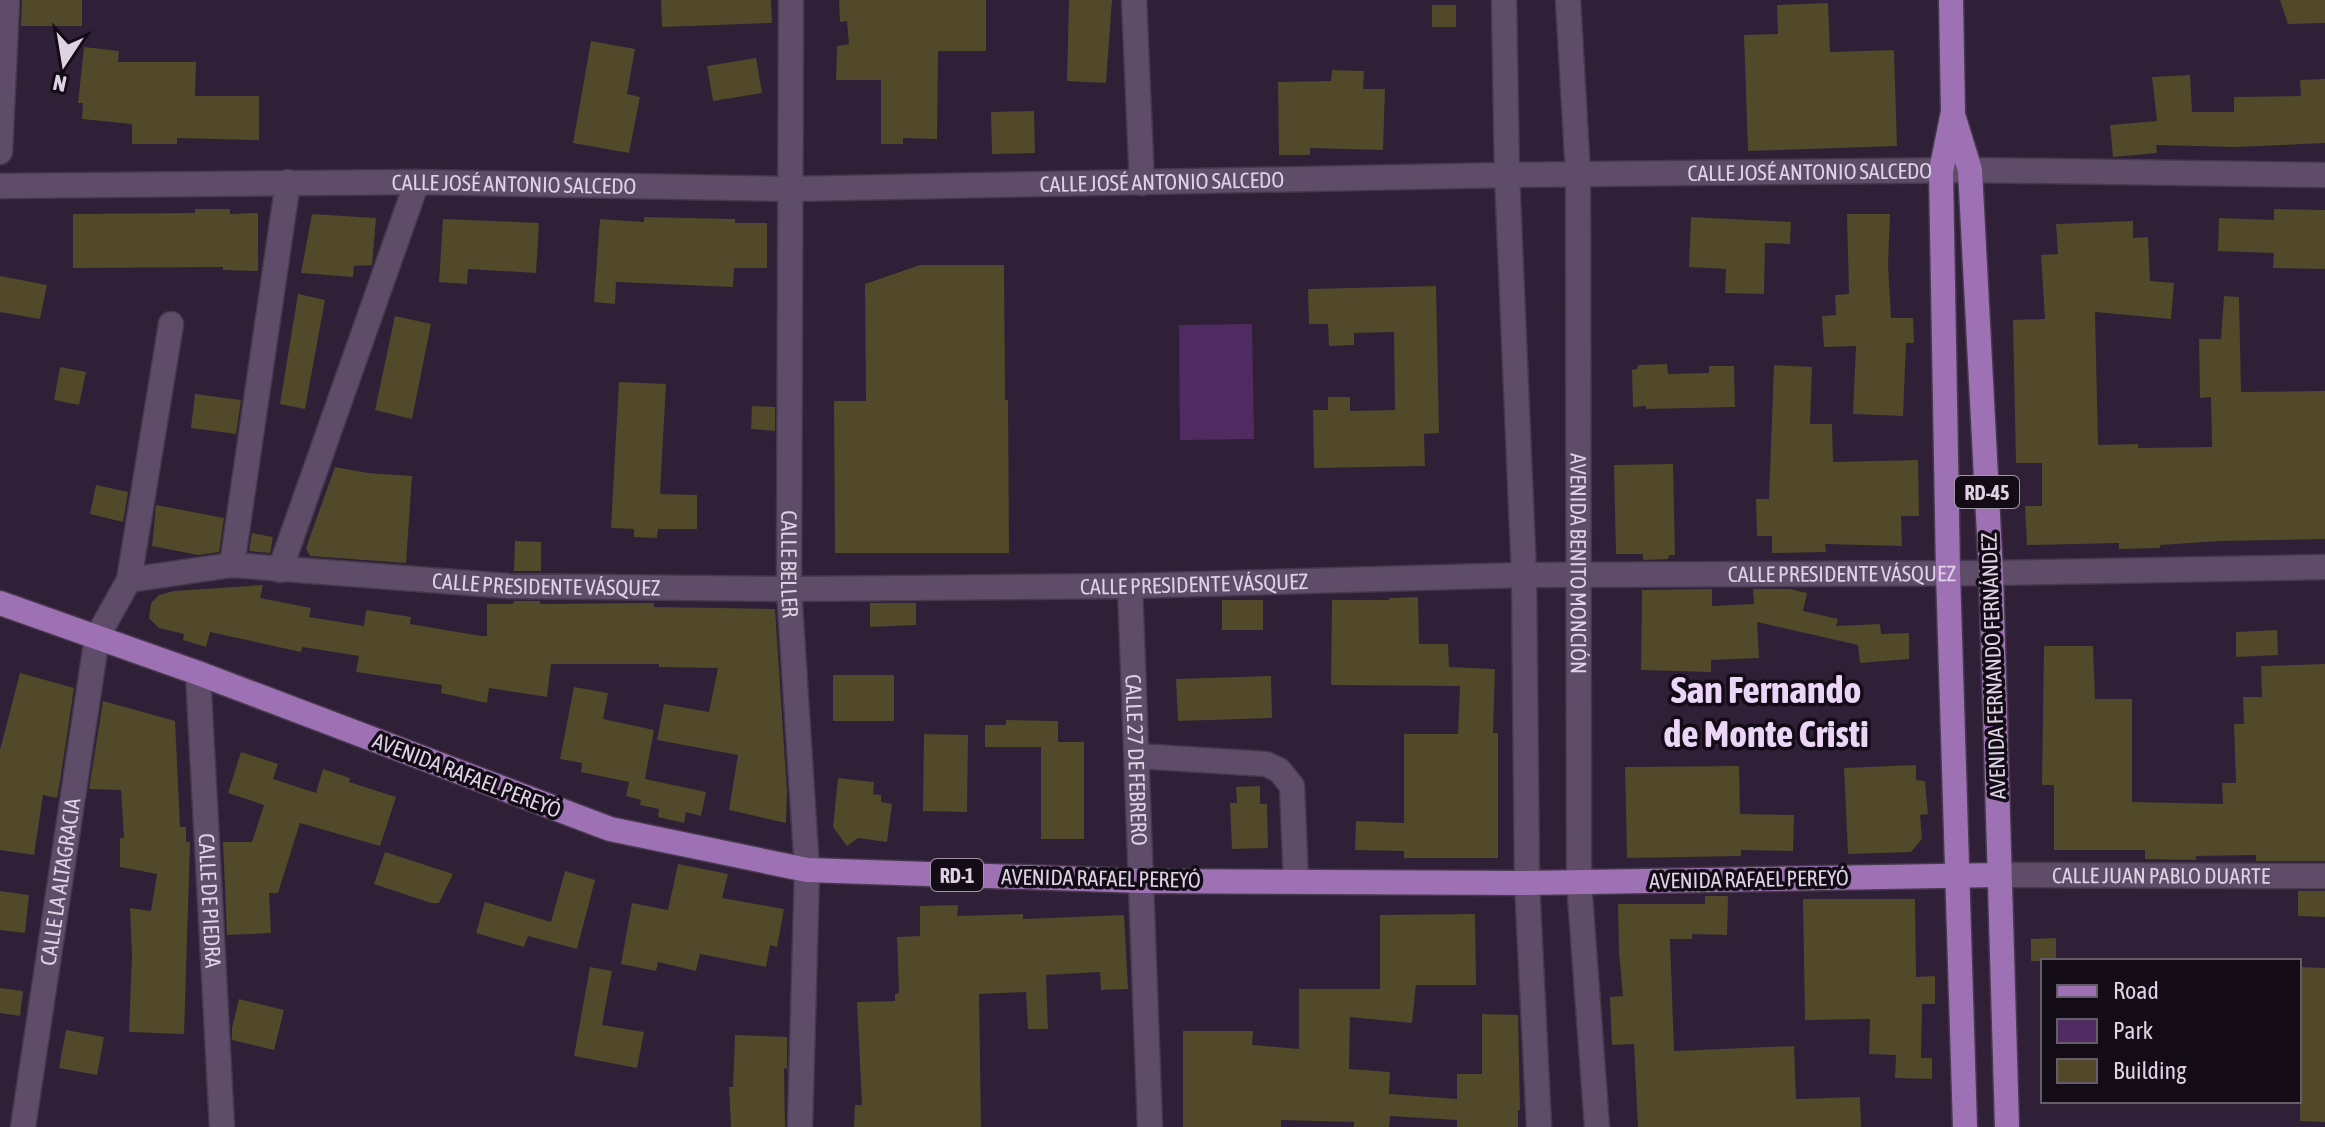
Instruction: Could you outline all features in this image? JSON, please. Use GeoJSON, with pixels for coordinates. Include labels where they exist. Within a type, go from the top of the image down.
{"type":"FeatureCollection","features":[{"type":"Feature","properties":{"kind":"main road","name":"AVENIDA FERNANDO FERNÁNDEZ"},"geometry":{"type":"LineString","coordinates":[[1951,0],[1953,112],[1941,171],[1948,572],[1965,1127]]}},
{"type":"Feature","properties":{"kind":"main road","name":"AVENIDA FERNANDO FERNÁNDEZ"},"geometry":{"type":"LineString","coordinates":[[1953,112],[1970,170],[1991,573],[2007,1127]]}},
{"type":"Feature","properties":{"kind":"main road","name":"AVENIDA RAFAEL PEREYÓ"},"geometry":{"type":"LineString","coordinates":[[0,603],[198,673],[610,829],[807,870],[1142,881],[1527,883],[1959,875]]}},
{"type":"Feature","properties":{"kind":"main road","name":"RD-1"},"geometry":{"type":"LineString","coordinates":[[1959,875],[1999,875]]}},
{"type":"Feature","properties":{"kind":"street"},"geometry":{"type":"LineString","coordinates":[[0,152],[7,0]]}},
{"type":"Feature","properties":{"kind":"street","name":"CALLE BELLER"},"geometry":{"type":"LineString","coordinates":[[791,0],[789,589],[807,870],[800,1127]]}},
{"type":"Feature","properties":{"kind":"street"},"geometry":{"type":"LineString","coordinates":[[1134,0],[1142,183]]}},
{"type":"Feature","properties":{"kind":"street"},"geometry":{"type":"LineString","coordinates":[[1504,0],[1507,175],[1524,575],[1527,883],[1539,1127]]}},
{"type":"Feature","properties":{"kind":"street","name":"AVENIDA BENITO MONCIÓN"},"geometry":{"type":"LineString","coordinates":[[1568,0],[1578,174],[1579,882],[1597,1127]]}},
{"type":"Feature","properties":{"kind":"street","name":"CALLE JOSÉ ANTONIO SALCEDO"},"geometry":{"type":"LineString","coordinates":[[0,186],[417,182],[790,189],[1507,175],[1970,170],[2325,175]]}},
{"type":"Feature","properties":{"kind":"street"},"geometry":{"type":"LineString","coordinates":[[232,565],[288,182]]}},
{"type":"Feature","properties":{"kind":"street"},"geometry":{"type":"LineString","coordinates":[[280,570],[417,182]]}},
{"type":"Feature","properties":{"kind":"street"},"geometry":{"type":"LineString","coordinates":[[97,637],[129,580],[171,324]]}},
{"type":"Feature","properties":{"kind":"street","name":"CALLE PRESIDENTE VÁSQUEZ"},"geometry":{"type":"LineString","coordinates":[[129,580],[232,565],[509,586],[789,589],[1130,586],[1524,575],[1991,573],[2325,567]]}},
{"type":"Feature","properties":{"kind":"street","name":"CALLE 27 DE FEBRERO"},"geometry":{"type":"LineString","coordinates":[[1130,586],[1150,1127]]}},
{"type":"Feature","properties":{"kind":"street","name":"CALLE LA ALTAGRACIA"},"geometry":{"type":"LineString","coordinates":[[23,1127],[97,637]]}},
{"type":"Feature","properties":{"kind":"street","name":"CALLE DE PIEDRA"},"geometry":{"type":"LineString","coordinates":[[198,673],[222,1127]]}},
{"type":"Feature","properties":{"kind":"street"},"geometry":{"type":"LineString","coordinates":[[1137,756],[1266,764],[1279,770],[1292,786],[1296,881]]}},
{"type":"Feature","properties":{"kind":"street","name":"CALLE JUAN PABLO DUARTE"},"geometry":{"type":"LineString","coordinates":[[1999,875],[2325,876]]}},
{"type":"Feature","properties":{"kind":"green space"},"geometry":{"type":"Polygon","coordinates":[[[1252,324],[1254,439],[1180,440],[1179,325],[1252,324]]]}},
{"type":"Feature","properties":{"kind":"building"},"geometry":{"type":"Polygon","coordinates":[[[22,0],[82,0],[82,26],[21,26],[22,0]]]}},
{"type":"Feature","properties":{"kind":"building"},"geometry":{"type":"Polygon","coordinates":[[[661,0],[771,0],[772,23],[662,27],[661,0]]]}},
{"type":"Feature","properties":{"kind":"building"},"geometry":{"type":"Polygon","coordinates":[[[839,0],[986,0],[986,51],[938,51],[937,139],[903,138],[903,144],[881,144],[881,80],[836,80],[837,46],[849,44],[847,21],[840,22],[839,0]]]}},
{"type":"Feature","properties":{"kind":"building"},"geometry":{"type":"Polygon","coordinates":[[[1069,0],[1112,0],[1106,83],[1067,81],[1069,0]]]}},
{"type":"Feature","properties":{"kind":"building"},"geometry":{"type":"Polygon","coordinates":[[[2280,0],[2325,0],[2325,23],[2288,24],[2280,0]]]}},
{"type":"Feature","properties":{"kind":"building"},"geometry":{"type":"Polygon","coordinates":[[[1828,3],[1830,52],[1894,50],[1897,146],[1748,151],[1744,35],[1778,34],[1777,5],[1828,3]]]}},
{"type":"Feature","properties":{"kind":"building"},"geometry":{"type":"Polygon","coordinates":[[[1432,5],[1456,5],[1456,27],[1432,27],[1432,5]]]}},
{"type":"Feature","properties":{"kind":"building"},"geometry":{"type":"Polygon","coordinates":[[[591,41],[635,49],[627,94],[640,97],[629,153],[573,143],[591,41]]]}},
{"type":"Feature","properties":{"kind":"building"},"geometry":{"type":"Polygon","coordinates":[[[84,47],[119,51],[118,62],[196,62],[195,96],[259,96],[259,140],[177,138],[177,144],[132,144],[132,124],[82,119],[83,103],[78,103],[84,47]]]}},
{"type":"Feature","properties":{"kind":"building"},"geometry":{"type":"Polygon","coordinates":[[[756,58],[762,93],[713,101],[707,66],[756,58]]]}},
{"type":"Feature","properties":{"kind":"building"},"geometry":{"type":"Polygon","coordinates":[[[1332,70],[1364,71],[1363,89],[1385,89],[1383,150],[1310,148],[1310,155],[1279,155],[1278,82],[1331,81],[1332,70]]]}},
{"type":"Feature","properties":{"kind":"building"},"geometry":{"type":"Polygon","coordinates":[[[2190,75],[2192,112],[2234,112],[2234,97],[2301,96],[2300,80],[2325,79],[2325,143],[2235,147],[2156,145],[2157,153],[2113,157],[2110,125],[2157,121],[2152,77],[2190,75]]]}},
{"type":"Feature","properties":{"kind":"building"},"geometry":{"type":"Polygon","coordinates":[[[1034,111],[1035,153],[992,154],[991,112],[1034,111]]]}},
{"type":"Feature","properties":{"kind":"building"},"geometry":{"type":"Polygon","coordinates":[[[195,209],[230,209],[230,214],[258,213],[258,271],[223,270],[223,267],[73,268],[73,214],[195,213],[195,209]]]}},
{"type":"Feature","properties":{"kind":"building"},"geometry":{"type":"Polygon","coordinates":[[[2274,209],[2325,210],[2325,269],[2273,268],[2274,253],[2218,251],[2219,218],[2274,220],[2274,209]]]}},
{"type":"Feature","properties":{"kind":"building"},"geometry":{"type":"Polygon","coordinates":[[[312,214],[376,218],[372,265],[354,266],[353,277],[301,273],[312,214]]]}},
{"type":"Feature","properties":{"kind":"building"},"geometry":{"type":"Polygon","coordinates":[[[1847,214],[1890,214],[1888,265],[1891,318],[1913,318],[1914,343],[1906,343],[1903,416],[1853,414],[1856,346],[1824,347],[1822,316],[1836,315],[1835,295],[1849,294],[1847,214]]]}},
{"type":"Feature","properties":{"kind":"building"},"geometry":{"type":"Polygon","coordinates":[[[644,217],[735,219],[735,223],[767,223],[767,268],[734,268],[733,287],[616,282],[615,304],[594,302],[600,219],[644,222],[644,217]]]}},
{"type":"Feature","properties":{"kind":"building"},"geometry":{"type":"Polygon","coordinates":[[[1691,217],[1791,222],[1790,244],[1765,243],[1764,294],[1725,293],[1726,269],[1689,267],[1691,217]]]}},
{"type":"Feature","properties":{"kind":"building"},"geometry":{"type":"Polygon","coordinates":[[[443,219],[539,223],[536,273],[468,269],[467,284],[439,282],[443,219]]]}},
{"type":"Feature","properties":{"kind":"building"},"geometry":{"type":"Polygon","coordinates":[[[2133,221],[2133,238],[2148,237],[2150,281],[2174,283],[2171,319],[2095,312],[2098,445],[2212,447],[2211,397],[2200,398],[2199,339],[2221,339],[2224,296],[2239,297],[2241,392],[2325,391],[2325,539],[2221,541],[2119,549],[2119,543],[2027,545],[2025,506],[2042,506],[2042,463],[2016,463],[2013,320],[2045,319],[2041,255],[2058,254],[2056,224],[2133,221]]]}},
{"type":"Feature","properties":{"kind":"building"},"geometry":{"type":"Polygon","coordinates":[[[920,265],[1004,265],[1009,553],[835,553],[834,401],[866,401],[865,284],[920,265]]]}},
{"type":"Feature","properties":{"kind":"building"},"geometry":{"type":"Polygon","coordinates":[[[0,276],[47,285],[40,319],[0,312],[0,276]]]}},
{"type":"Feature","properties":{"kind":"building"},"geometry":{"type":"Polygon","coordinates":[[[1436,286],[1439,433],[1424,434],[1425,466],[1314,468],[1313,410],[1328,410],[1328,397],[1350,397],[1350,411],[1395,410],[1394,332],[1354,333],[1354,345],[1329,346],[1328,324],[1309,324],[1308,289],[1436,286]]]}},
{"type":"Feature","properties":{"kind":"building"},"geometry":{"type":"Polygon","coordinates":[[[298,294],[325,300],[305,409],[280,404],[298,294]]]}},
{"type":"Feature","properties":{"kind":"building"},"geometry":{"type":"Polygon","coordinates":[[[395,316],[431,324],[412,419],[375,410],[395,316]]]}},
{"type":"Feature","properties":{"kind":"building"},"geometry":{"type":"Polygon","coordinates":[[[1667,364],[1668,374],[1709,373],[1709,366],[1734,366],[1735,407],[1633,407],[1632,370],[1637,369],[1638,365],[1667,364]]]}},
{"type":"Feature","properties":{"kind":"building"},"geometry":{"type":"Polygon","coordinates":[[[1774,365],[1812,367],[1810,424],[1832,424],[1833,462],[1918,460],[1919,516],[1901,516],[1902,546],[1825,544],[1826,552],[1772,553],[1772,536],[1757,536],[1756,499],[1769,499],[1774,365]]]}},
{"type":"Feature","properties":{"kind":"building"},"geometry":{"type":"Polygon","coordinates":[[[60,367],[86,372],[79,405],[54,400],[60,367]]]}},
{"type":"Feature","properties":{"kind":"building"},"geometry":{"type":"Polygon","coordinates":[[[619,382],[666,384],[660,494],[697,495],[697,529],[658,529],[657,538],[634,537],[634,529],[611,528],[619,382]]]}},
{"type":"Feature","properties":{"kind":"building"},"geometry":{"type":"Polygon","coordinates":[[[195,394],[241,400],[236,434],[191,428],[195,394]]]}},
{"type":"Feature","properties":{"kind":"building"},"geometry":{"type":"Polygon","coordinates":[[[752,406],[775,407],[775,431],[751,429],[752,406]]]}},
{"type":"Feature","properties":{"kind":"building"},"geometry":{"type":"Polygon","coordinates":[[[1673,464],[1675,555],[1669,555],[1668,559],[1643,560],[1643,554],[1616,554],[1614,465],[1673,464]]]}},
{"type":"Feature","properties":{"kind":"building"},"geometry":{"type":"Polygon","coordinates":[[[335,467],[412,476],[406,563],[310,556],[306,548],[335,467]]]}},
{"type":"Feature","properties":{"kind":"building"},"geometry":{"type":"Polygon","coordinates":[[[96,485],[128,492],[123,522],[90,514],[96,485]]]}},
{"type":"Feature","properties":{"kind":"building"},"geometry":{"type":"Polygon","coordinates":[[[156,505],[224,518],[219,552],[198,555],[152,546],[156,505]]]}},
{"type":"Feature","properties":{"kind":"building"},"geometry":{"type":"Polygon","coordinates":[[[252,533],[273,537],[270,553],[249,551],[252,533]]]}},
{"type":"Feature","properties":{"kind":"building"},"geometry":{"type":"Polygon","coordinates":[[[515,541],[541,542],[541,571],[514,571],[515,541]]]}},
{"type":"Feature","properties":{"kind":"building"},"geometry":{"type":"Polygon","coordinates":[[[263,585],[260,598],[311,608],[309,617],[364,626],[366,610],[411,617],[410,624],[481,636],[487,636],[487,604],[513,604],[514,601],[775,609],[787,792],[786,823],[729,810],[738,755],[657,740],[664,704],[709,712],[718,668],[659,667],[659,664],[551,664],[547,697],[489,688],[487,703],[441,693],[442,685],[356,672],[359,656],[302,647],[301,652],[210,632],[206,647],[183,640],[184,634],[159,628],[149,618],[151,603],[159,595],[174,591],[263,585]]]}},
{"type":"Feature","properties":{"kind":"building"},"geometry":{"type":"Polygon","coordinates":[[[1712,589],[1712,606],[1754,604],[1753,589],[1790,589],[1807,593],[1803,611],[1838,619],[1836,626],[1880,624],[1881,634],[1909,633],[1909,659],[1860,663],[1858,645],[1757,622],[1759,658],[1711,660],[1711,672],[1641,670],[1642,590],[1712,589]]]}},
{"type":"Feature","properties":{"kind":"building"},"geometry":{"type":"Polygon","coordinates":[[[1418,597],[1419,644],[1448,644],[1449,667],[1495,669],[1493,733],[1498,733],[1498,858],[1404,858],[1404,851],[1355,850],[1356,821],[1404,823],[1404,734],[1458,734],[1460,686],[1331,685],[1332,600],[1418,597]]]}},
{"type":"Feature","properties":{"kind":"building"},"geometry":{"type":"Polygon","coordinates":[[[1222,600],[1263,600],[1263,630],[1222,630],[1222,600]]]}},
{"type":"Feature","properties":{"kind":"building"},"geometry":{"type":"Polygon","coordinates":[[[870,603],[916,603],[916,625],[870,627],[870,603]]]}},
{"type":"Feature","properties":{"kind":"building"},"geometry":{"type":"Polygon","coordinates":[[[2277,630],[2278,655],[2236,657],[2236,632],[2277,630]]]}},
{"type":"Feature","properties":{"kind":"building"},"geometry":{"type":"Polygon","coordinates":[[[2044,646],[2093,646],[2095,699],[2132,699],[2132,802],[2223,804],[2222,783],[2236,783],[2234,724],[2244,724],[2243,697],[2262,697],[2261,666],[2325,664],[2325,861],[2256,861],[2256,855],[2196,856],[2196,860],[2145,859],[2145,850],[2054,850],[2054,785],[2042,785],[2044,646]]]}},
{"type":"Feature","properties":{"kind":"building"},"geometry":{"type":"Polygon","coordinates":[[[20,673],[74,688],[57,798],[43,795],[34,855],[0,850],[0,750],[20,673]]]}},
{"type":"Feature","properties":{"kind":"building"},"geometry":{"type":"Polygon","coordinates":[[[833,675],[894,675],[894,721],[833,721],[833,675]]]}},
{"type":"Feature","properties":{"kind":"building"},"geometry":{"type":"Polygon","coordinates":[[[1271,676],[1272,718],[1178,721],[1176,679],[1271,676]]]}},
{"type":"Feature","properties":{"kind":"building"},"geometry":{"type":"Polygon","coordinates":[[[574,687],[608,693],[603,719],[654,730],[645,779],[706,792],[701,816],[686,812],[684,823],[658,817],[659,809],[640,805],[641,800],[626,796],[629,782],[581,772],[582,763],[560,759],[574,687]]]}},
{"type":"Feature","properties":{"kind":"building"},"geometry":{"type":"Polygon","coordinates":[[[103,701],[175,721],[180,827],[186,827],[186,842],[190,842],[184,1034],[129,1032],[130,908],[151,911],[157,874],[120,867],[120,838],[124,838],[121,790],[89,789],[103,701]]]}},
{"type":"Feature","properties":{"kind":"building"},"geometry":{"type":"Polygon","coordinates":[[[1006,720],[1058,721],[1058,742],[1084,742],[1084,839],[1041,839],[1041,747],[985,747],[985,725],[1006,725],[1006,720]]]}},
{"type":"Feature","properties":{"kind":"building"},"geometry":{"type":"Polygon","coordinates":[[[924,734],[968,735],[967,812],[923,811],[924,734]]]}},
{"type":"Feature","properties":{"kind":"building"},"geometry":{"type":"Polygon","coordinates":[[[241,752],[278,764],[273,779],[316,793],[323,769],[350,778],[349,782],[396,797],[380,846],[300,823],[278,893],[269,893],[271,933],[227,935],[223,842],[252,842],[264,805],[228,793],[241,752]]]}},
{"type":"Feature","properties":{"kind":"building"},"geometry":{"type":"Polygon","coordinates":[[[1916,765],[1916,780],[1925,781],[1928,814],[1920,815],[1922,839],[1911,852],[1848,854],[1844,768],[1916,765]]]}},
{"type":"Feature","properties":{"kind":"building"},"geometry":{"type":"Polygon","coordinates":[[[1739,766],[1740,814],[1794,815],[1793,851],[1741,850],[1741,856],[1627,858],[1625,767],[1739,766]]]}},
{"type":"Feature","properties":{"kind":"building"},"geometry":{"type":"Polygon","coordinates":[[[838,778],[874,782],[873,794],[881,795],[881,802],[892,804],[887,842],[858,838],[847,846],[833,827],[838,778]]]}},
{"type":"Feature","properties":{"kind":"building"},"geometry":{"type":"Polygon","coordinates":[[[1260,786],[1260,804],[1267,804],[1268,848],[1232,849],[1230,803],[1237,803],[1236,787],[1260,786]]]}},
{"type":"Feature","properties":{"kind":"building"},"geometry":{"type":"Polygon","coordinates":[[[385,852],[453,874],[439,903],[374,884],[385,852]]]}},
{"type":"Feature","properties":{"kind":"building"},"geometry":{"type":"Polygon","coordinates":[[[678,864],[728,874],[722,898],[784,909],[777,947],[770,945],[766,967],[700,954],[696,971],[658,962],[656,971],[621,964],[632,903],[668,910],[678,864]]]}},
{"type":"Feature","properties":{"kind":"building"},"geometry":{"type":"Polygon","coordinates":[[[565,871],[595,880],[577,949],[528,936],[524,947],[476,933],[485,902],[551,922],[565,871]]]}},
{"type":"Feature","properties":{"kind":"building"},"geometry":{"type":"Polygon","coordinates":[[[0,891],[29,895],[25,933],[0,930],[0,891]]]}},
{"type":"Feature","properties":{"kind":"building"},"geometry":{"type":"Polygon","coordinates":[[[2298,891],[2325,891],[2325,917],[2298,916],[2298,891]]]}},
{"type":"Feature","properties":{"kind":"building"},"geometry":{"type":"Polygon","coordinates":[[[1705,896],[1728,896],[1727,935],[1692,934],[1692,939],[1670,939],[1674,1051],[1794,1046],[1796,1099],[1860,1097],[1861,1127],[1638,1127],[1634,1044],[1612,1045],[1610,997],[1623,996],[1618,904],[1705,904],[1705,896]]]}},
{"type":"Feature","properties":{"kind":"building"},"geometry":{"type":"Polygon","coordinates":[[[1803,899],[1915,899],[1916,977],[1935,976],[1935,1004],[1922,1004],[1921,1058],[1932,1058],[1932,1079],[1895,1078],[1896,1055],[1869,1054],[1870,1019],[1805,1020],[1803,899]]]}},
{"type":"Feature","properties":{"kind":"building"},"geometry":{"type":"Polygon","coordinates":[[[958,905],[957,916],[1023,914],[1023,919],[1124,915],[1128,989],[1101,990],[1100,972],[1046,975],[1048,1029],[1028,1029],[1026,992],[979,994],[981,1127],[854,1127],[855,1105],[862,1105],[857,1002],[895,1001],[895,994],[899,993],[897,937],[920,936],[920,906],[958,905]]]}},
{"type":"Feature","properties":{"kind":"building"},"geometry":{"type":"Polygon","coordinates":[[[1475,914],[1476,985],[1416,985],[1412,1023],[1350,1017],[1349,1069],[1390,1072],[1389,1094],[1457,1099],[1457,1074],[1482,1074],[1482,1014],[1518,1015],[1518,1127],[1457,1127],[1457,1120],[1390,1116],[1389,1127],[1354,1127],[1354,1122],[1281,1120],[1281,1127],[1183,1127],[1183,1031],[1253,1031],[1252,1045],[1299,1049],[1299,989],[1380,989],[1380,915],[1475,914]]]}},
{"type":"Feature","properties":{"kind":"building"},"geometry":{"type":"Polygon","coordinates":[[[2056,938],[2056,959],[2031,961],[2031,939],[2056,938]]]}},
{"type":"Feature","properties":{"kind":"building"},"geometry":{"type":"Polygon","coordinates":[[[590,967],[612,971],[602,1025],[644,1032],[637,1068],[574,1056],[590,967]]]}},
{"type":"Feature","properties":{"kind":"building"},"geometry":{"type":"Polygon","coordinates":[[[2301,967],[2325,968],[2325,1122],[2300,1121],[2301,967]]]}},
{"type":"Feature","properties":{"kind":"building"},"geometry":{"type":"Polygon","coordinates":[[[0,988],[23,991],[20,1016],[0,1013],[0,988]]]}},
{"type":"Feature","properties":{"kind":"building"},"geometry":{"type":"Polygon","coordinates":[[[239,999],[284,1010],[274,1050],[232,1040],[239,999]]]}},
{"type":"Feature","properties":{"kind":"building"},"geometry":{"type":"Polygon","coordinates":[[[66,1030],[104,1037],[97,1075],[59,1068],[66,1030]]]}},
{"type":"Feature","properties":{"kind":"building"},"geometry":{"type":"Polygon","coordinates":[[[735,1035],[787,1037],[785,1127],[731,1127],[729,1087],[733,1087],[735,1035]]]}},
{"type":"Feature","properties":{"kind":"district","name":"San Fernando de Monte Cristi"},"geometry":{"type":"Point","coordinates":[1766,711]}}]}
